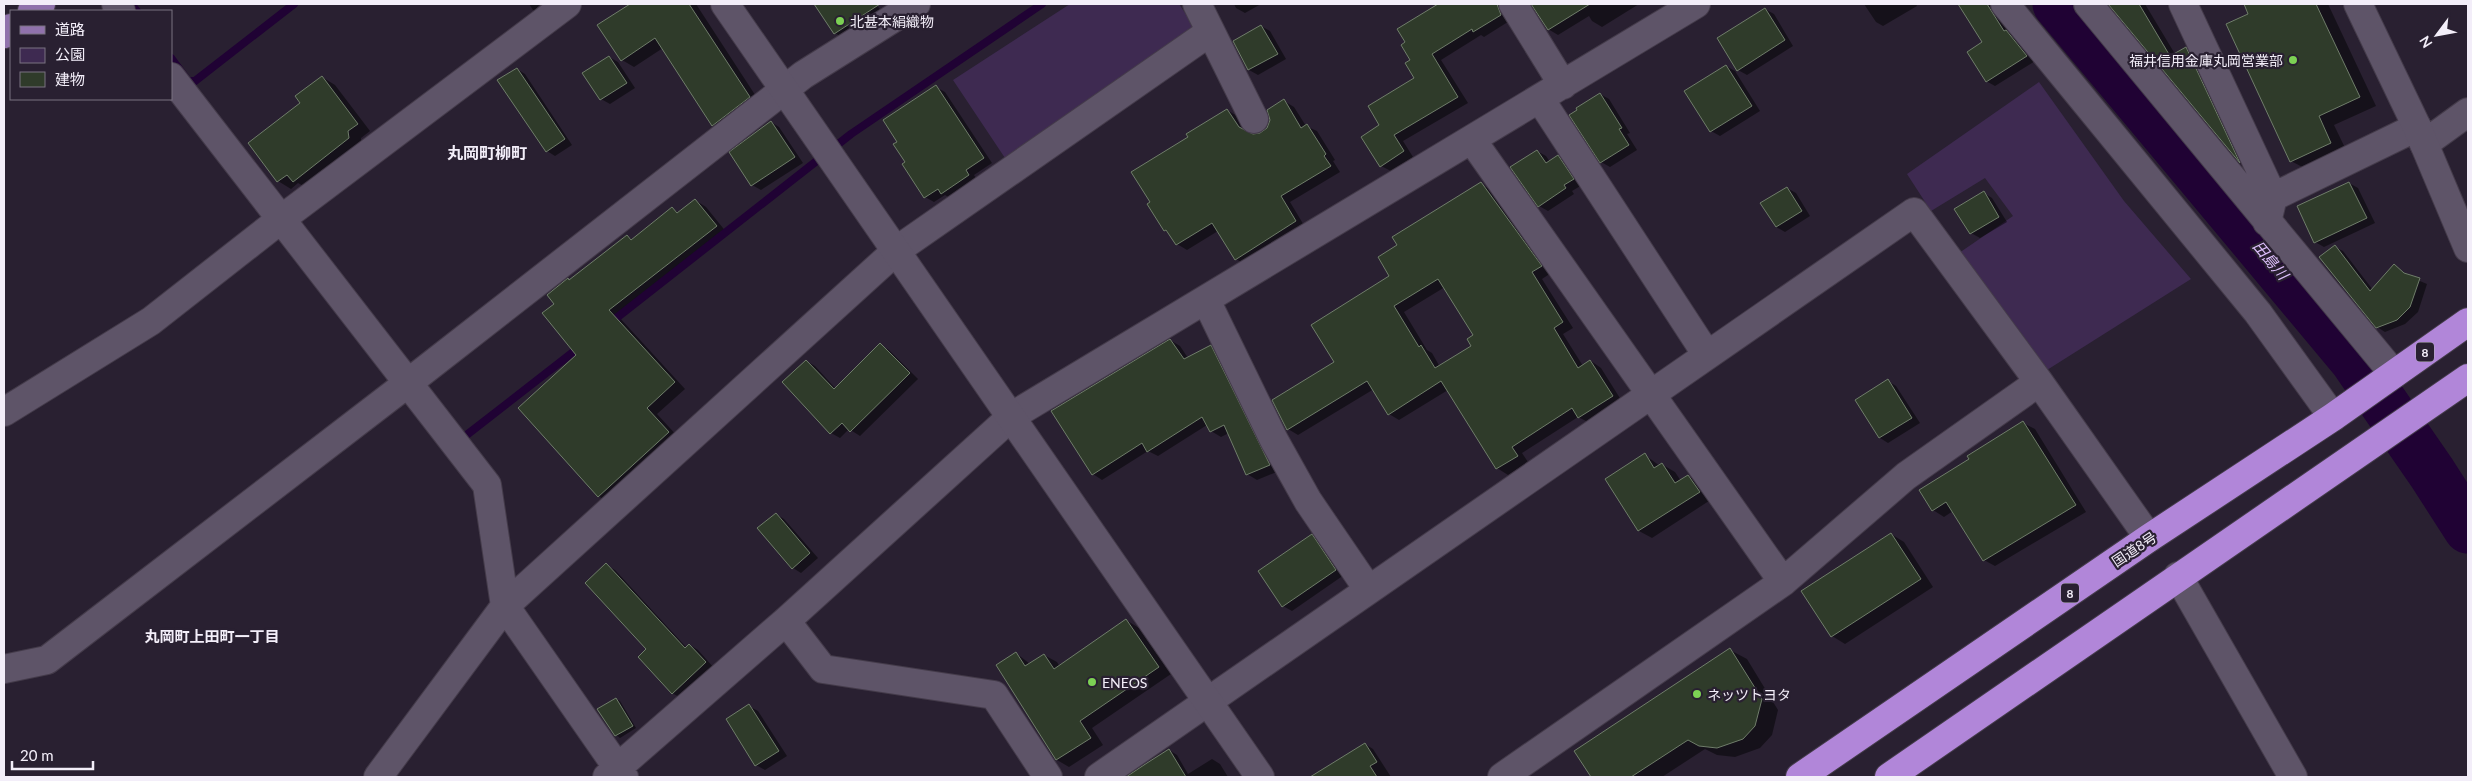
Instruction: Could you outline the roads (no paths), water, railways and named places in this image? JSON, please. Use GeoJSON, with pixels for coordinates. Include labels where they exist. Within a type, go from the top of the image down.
{"type":"FeatureCollection","features":[{"type":"Feature","properties":{"kind":"highway","name":"国道8号"},"geometry":{"type":"LineString","coordinates":[[1800,777],[2150,538],[2338,414],[2468,322]]}},
{"type":"Feature","properties":{"kind":"highway"},"geometry":{"type":"LineString","coordinates":[[1889,777],[2178,576],[2468,378]]}},
{"type":"Feature","properties":{"kind":"street"},"geometry":{"type":"LineString","coordinates":[[4,412],[150,320],[567,4]]}},
{"type":"Feature","properties":{"kind":"street"},"geometry":{"type":"LineString","coordinates":[[725,4],[1012,416],[1260,777]]}},
{"type":"Feature","properties":{"kind":"street"},"geometry":{"type":"LineString","coordinates":[[4,669],[48,660],[408,384],[803,75],[916,4]]}},
{"type":"Feature","properties":{"kind":"street"},"geometry":{"type":"LineString","coordinates":[[1197,4],[1254,119]]}},
{"type":"Feature","properties":{"kind":"street"},"geometry":{"type":"LineString","coordinates":[[1513,4],[1563,85]]}},
{"type":"Feature","properties":{"kind":"street"},"geometry":{"type":"LineString","coordinates":[[172,78],[280,220],[487,484],[505,606],[616,774],[1012,416],[1696,4]]}},
{"type":"Feature","properties":{"kind":"street"},"geometry":{"type":"LineString","coordinates":[[2005,4],[2258,313],[2338,414]]}},
{"type":"Feature","properties":{"kind":"street"},"geometry":{"type":"LineString","coordinates":[[2088,4],[2270,210],[2388,379]]}},
{"type":"Feature","properties":{"kind":"street"},"geometry":{"type":"LineString","coordinates":[[2183,4],[2270,210]]}},
{"type":"Feature","properties":{"kind":"street"},"geometry":{"type":"LineString","coordinates":[[2358,4],[2421,136],[2468,248]]}},
{"type":"Feature","properties":{"kind":"street"},"geometry":{"type":"LineString","coordinates":[[378,777],[505,606],[896,250],[1210,32]]}},
{"type":"Feature","properties":{"kind":"street"},"geometry":{"type":"LineString","coordinates":[[1540,99],[1708,355]]}},
{"type":"Feature","properties":{"kind":"street"},"geometry":{"type":"LineString","coordinates":[[2270,210],[2468,112]]}},
{"type":"Feature","properties":{"kind":"street"},"geometry":{"type":"LineString","coordinates":[[1472,140],[1783,582]]}},
{"type":"Feature","properties":{"kind":"street"},"geometry":{"type":"LineString","coordinates":[[1098,777],[1914,212],[2039,382],[2150,538]]}},
{"type":"Feature","properties":{"kind":"street"},"geometry":{"type":"LineString","coordinates":[[1206,300],[1274,440],[1308,501],[1368,589]]}},
{"type":"Feature","properties":{"kind":"street"},"geometry":{"type":"LineString","coordinates":[[1502,777],[1783,582],[1906,476],[2039,382]]}},
{"type":"Feature","properties":{"kind":"street"},"geometry":{"type":"LineString","coordinates":[[2178,576],[2293,777]]}},
{"type":"Feature","properties":{"kind":"street"},"geometry":{"type":"LineString","coordinates":[[786,621],[823,669],[994,695],[1048,777]]}},
{"type":"Feature","properties":{"kind":"waterway"},"geometry":{"type":"LineString","coordinates":[[131,4],[136,10]]}},
{"type":"Feature","properties":{"kind":"waterway"},"geometry":{"type":"LineString","coordinates":[[172,59],[188,81],[195,81],[294,4]]}},
{"type":"Feature","properties":{"kind":"waterway"},"geometry":{"type":"LineString","coordinates":[[610,323],[851,134],[1042,4]]}},
{"type":"Feature","properties":{"kind":"waterway","name":"田島川"},"geometry":{"type":"LineString","coordinates":[[2057,4],[2354,360],[2468,529]]}},
{"type":"Feature","properties":{"kind":"waterway"},"geometry":{"type":"LineString","coordinates":[[464,437],[581,346]]}},
{"type":"Feature","properties":{"kind":"place","name":"北甚本絹織物"},"geometry":{"type":"Point","coordinates":[840,21]}},
{"type":"Feature","properties":{"kind":"place","name":"福井信用金庫丸岡営業部"},"geometry":{"type":"Point","coordinates":[2293,60]}},
{"type":"Feature","properties":{"kind":"place","name":"ENEOS"},"geometry":{"type":"Point","coordinates":[1092,682]}},
{"type":"Feature","properties":{"kind":"place","name":"ネッツトヨタ"},"geometry":{"type":"Point","coordinates":[1697,694]}},
{"type":"Feature","properties":{"kind":"district","name":"丸岡町柳町"},"geometry":{"type":"Point","coordinates":[487,152]}},
{"type":"Feature","properties":{"kind":"district","name":"丸岡町上田町一丁目"},"geometry":{"type":"Point","coordinates":[212,636]}}]}
